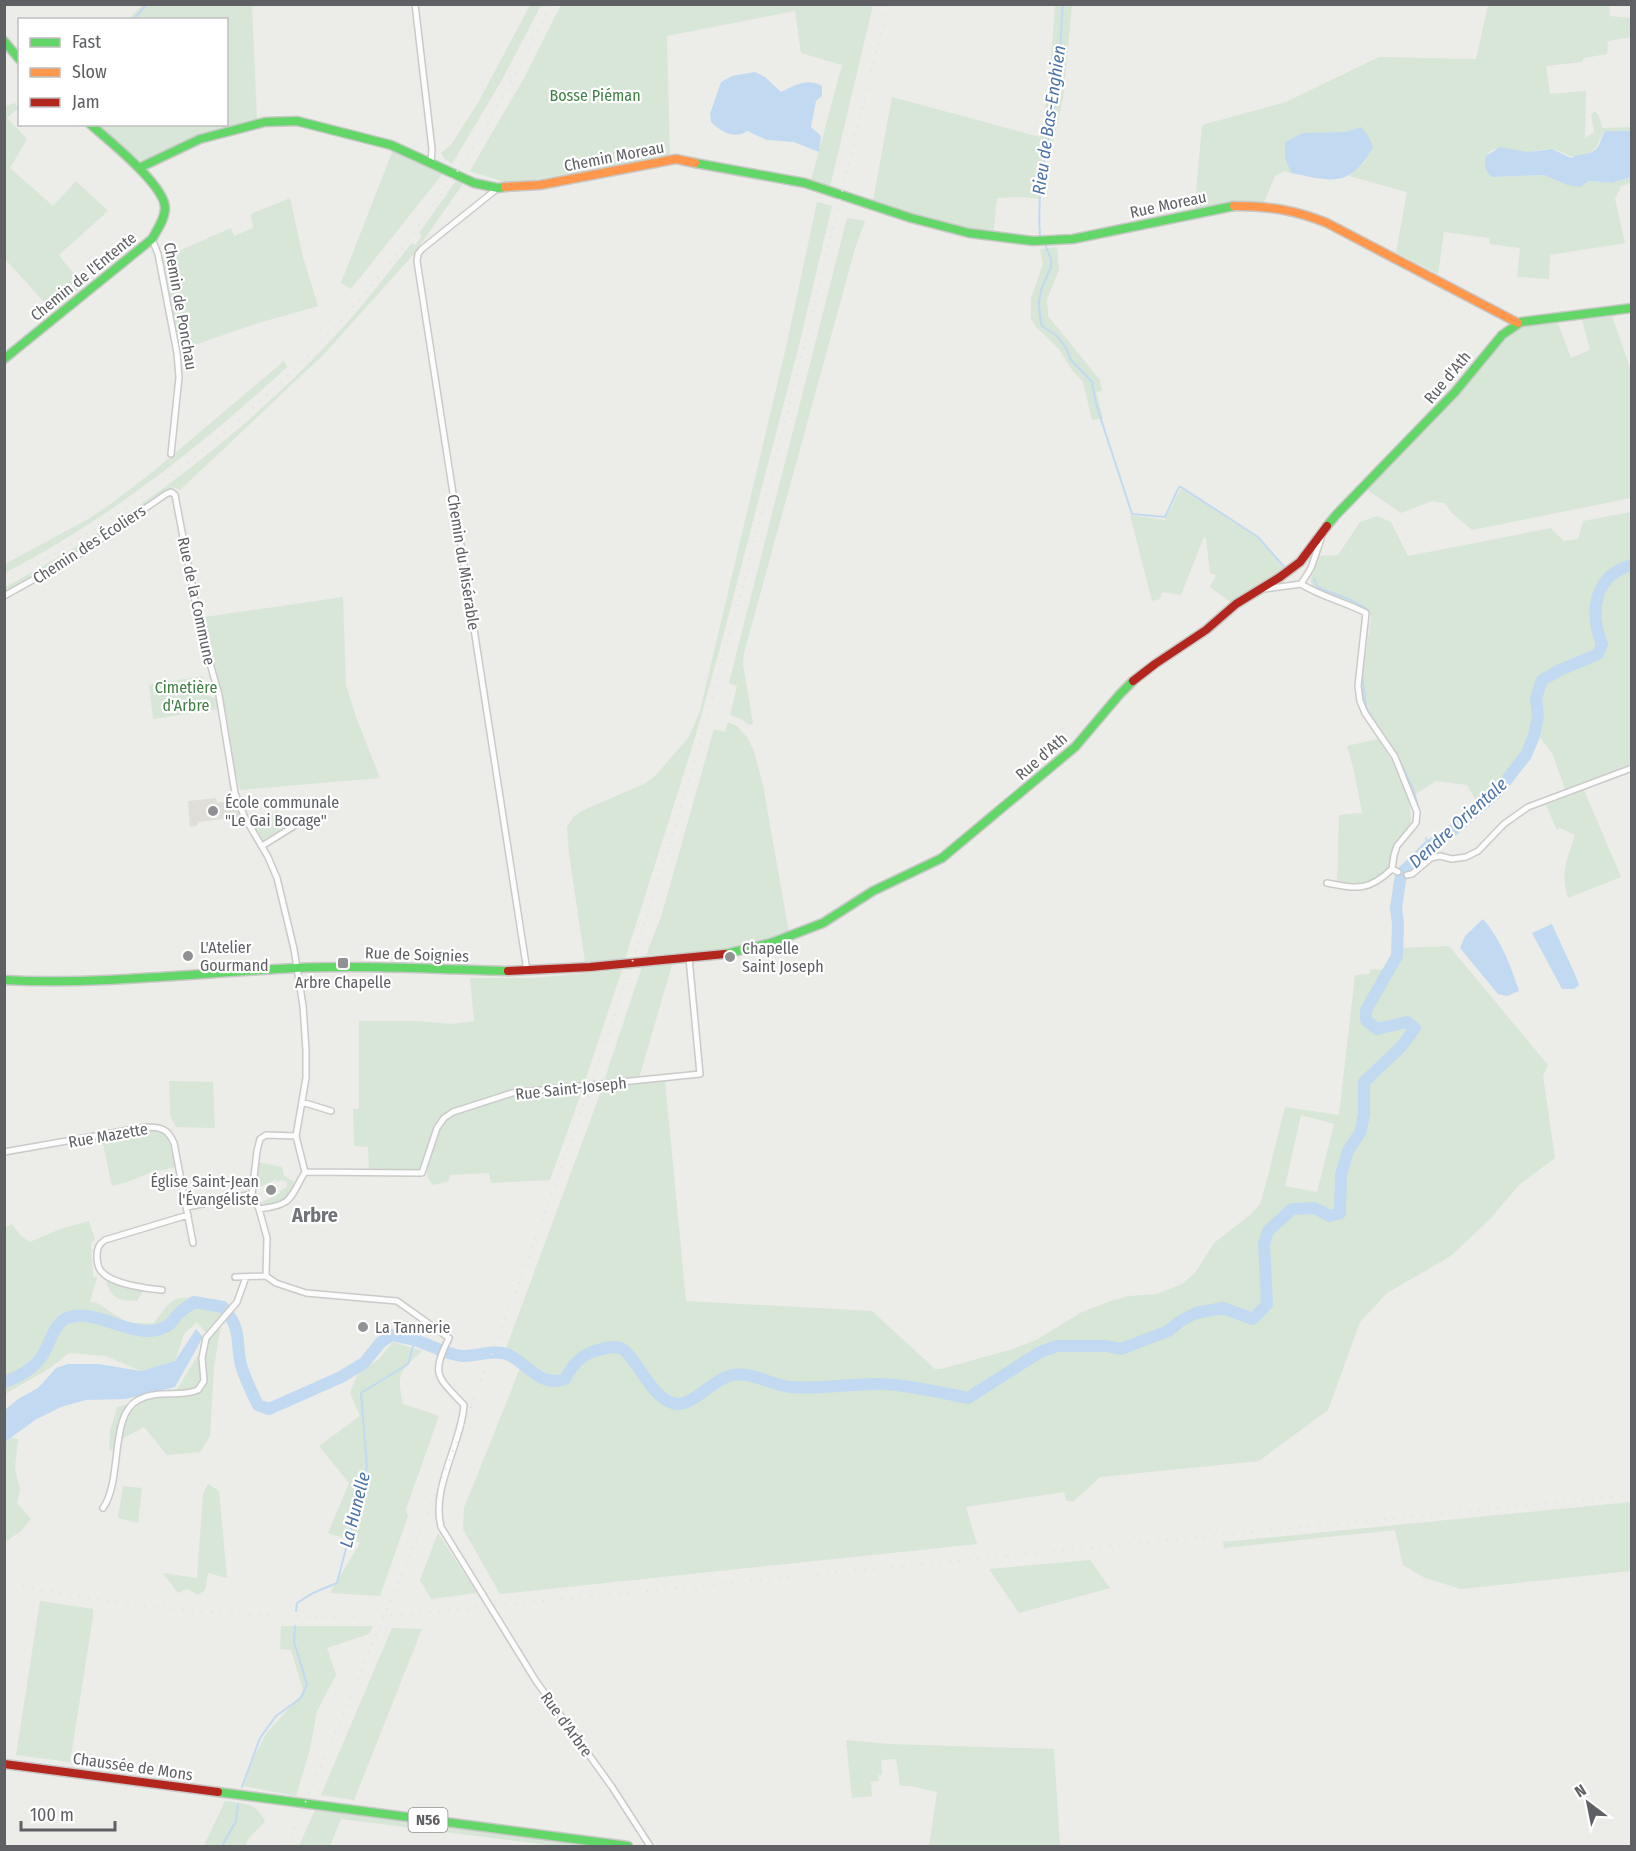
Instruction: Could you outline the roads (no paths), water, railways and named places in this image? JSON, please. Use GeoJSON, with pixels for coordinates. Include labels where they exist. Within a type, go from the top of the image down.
{"type":"FeatureCollection","features":[{"type":"Feature","properties":{"kind":"street"},"geometry":{"type":"LineString","coordinates":[[415,4],[432,150],[431,162]]}},
{"type":"Feature","properties":{"kind":"street"},"geometry":{"type":"LineString","coordinates":[[4,41],[18,58]]}},
{"type":"Feature","properties":{"kind":"street","name":"Chemin Moreau"},"geometry":{"type":"LineString","coordinates":[[139,168],[200,139],[265,122],[297,121],[391,145],[474,183],[498,188],[540,185],[676,159],[806,183]]}},
{"type":"Feature","properties":{"kind":"street","name":"Chemin de Ponchau"},"geometry":{"type":"LineString","coordinates":[[92,126],[139,168],[162,195],[165,208],[152,239],[158,254],[178,361],[179,377],[171,454]]}},
{"type":"Feature","properties":{"kind":"street","name":"Rue Moreau"},"geometry":{"type":"LineString","coordinates":[[806,183],[911,218],[969,232],[1032,241],[1073,239],[1235,206],[1265,207],[1299,212],[1327,223],[1518,323]]}},
{"type":"Feature","properties":{"kind":"street","name":"Chemin du Misérable"},"geometry":{"type":"LineString","coordinates":[[498,188],[422,249],[417,261],[527,971]]}},
{"type":"Feature","properties":{"kind":"street","name":"Chemin de l'Entente"},"geometry":{"type":"LineString","coordinates":[[4,359],[152,239]]}},
{"type":"Feature","properties":{"kind":"street"},"geometry":{"type":"LineString","coordinates":[[1518,323],[1632,308]]}},
{"type":"Feature","properties":{"kind":"street","name":"Rue d'Ath"},"geometry":{"type":"LineString","coordinates":[[824,923],[873,891],[942,858],[1075,747],[1120,694],[1136,679],[1206,630],[1236,604],[1300,562],[1336,515],[1455,392],[1502,335],[1518,323]]}},
{"type":"Feature","properties":{"kind":"street","name":"Chemin des Écoliers"},"geometry":{"type":"LineString","coordinates":[[4,596],[81,553],[166,494],[173,493]]}},
{"type":"Feature","properties":{"kind":"street","name":"Rue de la Commune"},"geometry":{"type":"LineString","coordinates":[[173,493],[177,501],[201,632],[219,695],[235,793],[244,816],[272,863],[280,886],[296,968],[305,1034],[306,1078],[296,1136]]}},
{"type":"Feature","properties":{"kind":"street","name":"Rue d'Ath"},"geometry":{"type":"LineString","coordinates":[[1261,589],[1301,584],[1311,568],[1322,536]]}},
{"type":"Feature","properties":{"kind":"street"},"geometry":{"type":"LineString","coordinates":[[1301,584],[1317,594],[1343,602],[1366,613],[1358,686],[1360,701],[1365,713],[1395,757],[1417,812],[1416,823],[1397,846],[1394,855],[1395,871],[1370,886],[1348,886],[1327,882]]}},
{"type":"Feature","properties":{"kind":"street"},"geometry":{"type":"LineString","coordinates":[[1407,875],[1412,874],[1431,858],[1440,856],[1452,859],[1466,858],[1478,851],[1504,824],[1528,807],[1632,768]]}},
{"type":"Feature","properties":{"kind":"street"},"geometry":{"type":"LineString","coordinates":[[262,846],[294,826]]}},
{"type":"Feature","properties":{"kind":"street","name":"Rue de Soignies"},"geometry":{"type":"LineString","coordinates":[[4,980],[159,977],[296,968],[351,967],[527,971],[732,953],[766,944],[824,923]]}},
{"type":"Feature","properties":{"kind":"street","name":"Rue Saint-Joseph"},"geometry":{"type":"LineString","coordinates":[[305,1172],[422,1173],[437,1128],[444,1118],[453,1112],[512,1093],[700,1074],[689,958]]}},
{"type":"Feature","properties":{"kind":"street"},"geometry":{"type":"LineString","coordinates":[[302,1102],[331,1111]]}},
{"type":"Feature","properties":{"kind":"street","name":"Rue Mazette"},"geometry":{"type":"LineString","coordinates":[[4,1152],[142,1127],[159,1127],[169,1132],[174,1143],[187,1207]]}},
{"type":"Feature","properties":{"kind":"street"},"geometry":{"type":"LineString","coordinates":[[235,1277],[266,1276],[267,1238],[252,1194],[257,1151],[261,1138],[269,1135],[296,1136],[305,1172],[289,1201],[279,1206],[259,1209]]}},
{"type":"Feature","properties":{"kind":"street"},"geometry":{"type":"LineString","coordinates":[[193,1243],[187,1207],[252,1194]]}},
{"type":"Feature","properties":{"kind":"street"},"geometry":{"type":"LineString","coordinates":[[162,1290],[109,1279],[100,1270],[97,1249],[105,1240],[188,1215]]}},
{"type":"Feature","properties":{"kind":"street","name":"Rue d'Arbre"},"geometry":{"type":"LineString","coordinates":[[266,1276],[276,1284],[306,1293],[397,1301],[449,1338],[439,1360],[438,1374],[442,1383],[464,1405],[463,1422],[442,1488],[438,1514],[441,1527],[536,1681],[607,1779],[650,1846]]}},
{"type":"Feature","properties":{"kind":"street"},"geometry":{"type":"LineString","coordinates":[[103,1508],[109,1500],[114,1484],[118,1438],[128,1406],[160,1393],[182,1394],[198,1390],[204,1381],[202,1358],[206,1338],[233,1308],[246,1277]]}},
{"type":"Feature","properties":{"kind":"street","name":"Chaussée de Mons"},"geometry":{"type":"LineString","coordinates":[[4,1764],[628,1846]]}},
{"type":"Feature","properties":{"kind":"water"},"geometry":{"type":"Polygon","coordinates":[[[755,72],[765,77],[781,92],[806,82],[822,86],[822,96],[816,101],[811,127],[821,136],[819,152],[794,142],[767,140],[747,131],[738,135],[728,133],[711,122],[710,114],[721,82],[732,76],[755,72]]]}},
{"type":"Feature","properties":{"kind":"water"},"geometry":{"type":"Polygon","coordinates":[[[1361,127],[1373,147],[1365,161],[1347,176],[1328,179],[1291,173],[1285,158],[1285,142],[1303,133],[1345,132],[1361,127]]]}},
{"type":"Feature","properties":{"kind":"water"},"geometry":{"type":"Polygon","coordinates":[[[1606,131],[1631,131],[1631,177],[1612,183],[1589,181],[1580,187],[1567,185],[1544,175],[1492,177],[1485,167],[1486,156],[1500,147],[1528,152],[1552,149],[1571,158],[1588,154],[1597,148],[1606,131]]]}},
{"type":"Feature","properties":{"kind":"water"},"geometry":{"type":"Polygon","coordinates":[[[1483,919],[1495,935],[1504,953],[1519,991],[1507,996],[1498,994],[1460,948],[1465,936],[1483,919]]]}},
{"type":"Feature","properties":{"kind":"water"},"geometry":{"type":"Polygon","coordinates":[[[1552,924],[1577,979],[1579,985],[1574,989],[1562,989],[1532,933],[1552,924]]]}},
{"type":"Feature","properties":{"kind":"water"},"geometry":{"type":"Polygon","coordinates":[[[196,1329],[203,1337],[175,1387],[126,1399],[86,1400],[61,1407],[35,1420],[5,1442],[5,1410],[18,1399],[38,1388],[56,1368],[68,1364],[98,1364],[141,1371],[175,1361],[196,1329]]]}},
{"type":"Feature","properties":{"kind":"waterway"},"geometry":{"type":"LineString","coordinates":[[135,18],[147,4]]}},
{"type":"Feature","properties":{"kind":"waterway","name":"Rieu de Bas-Enghien"},"geometry":{"type":"LineString","coordinates":[[1040,235],[1041,183],[1058,86],[1063,4]]}},
{"type":"Feature","properties":{"kind":"waterway","name":"Rieu de Bas-Enghien"},"geometry":{"type":"LineString","coordinates":[[1046,247],[1051,259],[1051,267],[1041,290],[1039,303],[1042,326],[1056,335],[1066,348],[1071,360],[1092,382],[1096,404],[1132,514],[1165,517],[1181,487],[1258,537],[1286,569]]}},
{"type":"Feature","properties":{"kind":"waterway","name":"Dendre Orientale"},"geometry":{"type":"LineString","coordinates":[[4,1382],[35,1365],[58,1325],[67,1318],[79,1315],[132,1329],[158,1330],[170,1324],[194,1302],[223,1307],[229,1315],[236,1329],[239,1356],[247,1381],[258,1405],[269,1409],[341,1377],[364,1363],[381,1342],[392,1335],[463,1356],[503,1353],[516,1359],[542,1378],[557,1381],[565,1379],[574,1365],[587,1354],[606,1348],[620,1348],[632,1358],[660,1395],[677,1404],[689,1401],[729,1376],[737,1375],[752,1376],[791,1387],[882,1384],[968,1398],[1040,1352],[1057,1346],[1107,1346],[1121,1349],[1168,1331],[1196,1313],[1223,1308],[1253,1319],[1267,1304],[1264,1244],[1268,1231],[1292,1209],[1314,1208],[1330,1216],[1340,1213],[1341,1175],[1348,1151],[1361,1131],[1364,1113],[1364,1082],[1401,1047],[1415,1028],[1407,1022],[1377,1029],[1366,1020],[1366,1010],[1397,956],[1396,908],[1401,874],[1428,847],[1453,830],[1497,792],[1526,755],[1534,736],[1538,716],[1536,698],[1542,680],[1598,654],[1602,644],[1596,620],[1598,596],[1609,577],[1632,565]]}},
{"type":"Feature","properties":{"kind":"waterway","name":"Rieu de Bas-Enghien"},"geometry":{"type":"LineString","coordinates":[[1314,579],[1317,587],[1367,609],[1365,645]]}},
{"type":"Feature","properties":{"kind":"waterway","name":"Rieu de Bas-Enghien"},"geometry":{"type":"LineString","coordinates":[[1362,672],[1366,707],[1377,726]]}},
{"type":"Feature","properties":{"kind":"waterway","name":"Rieu de Bas-Enghien"},"geometry":{"type":"LineString","coordinates":[[1397,755],[1417,803]]}},
{"type":"Feature","properties":{"kind":"waterway"},"geometry":{"type":"LineString","coordinates":[[1426,838],[1428,847]]}},
{"type":"Feature","properties":{"kind":"waterway","name":"La Hunelle"},"geometry":{"type":"LineString","coordinates":[[296,1611],[297,1603],[337,1583],[367,1467],[361,1393],[408,1364],[415,1340]]}},
{"type":"Feature","properties":{"kind":"waterway","name":"La Hunelle"},"geometry":{"type":"LineString","coordinates":[[242,1787],[260,1738],[276,1716],[301,1698],[307,1684],[294,1642],[295,1626]]}},
{"type":"Feature","properties":{"kind":"waterway","name":"La Hunelle"},"geometry":{"type":"LineString","coordinates":[[222,1846],[236,1821],[238,1804]]}},
{"type":"Feature","properties":{"kind":"railway"},"geometry":{"type":"LineString","coordinates":[[4,582],[71,544],[134,502],[195,457],[253,408],[308,355],[359,300],[407,241],[452,179],[504,93],[551,4]]}},
{"type":"Feature","properties":{"kind":"railway"},"geometry":{"type":"LineString","coordinates":[[287,1846],[421,1530],[488,1364],[556,1182],[640,938],[710,707],[772,473],[888,4]]}},
{"type":"Feature","properties":{"kind":"railway"},"geometry":{"type":"LineString","coordinates":[[4,1582],[102,1600],[201,1611],[300,1616],[399,1615],[1632,1495]]}},
{"type":"Feature","properties":{"kind":"place","name":"École communale \"Le Gai Bocage\""},"geometry":{"type":"Point","coordinates":[213,811]}},
{"type":"Feature","properties":{"kind":"place","name":"L'Atelier Gourmand"},"geometry":{"type":"Point","coordinates":[188,956]}},
{"type":"Feature","properties":{"kind":"place","name":"Chapelle Saint Joseph"},"geometry":{"type":"Point","coordinates":[730,957]}},
{"type":"Feature","properties":{"kind":"place","name":"Arbre Chapelle"},"geometry":{"type":"Point","coordinates":[343,963]}},
{"type":"Feature","properties":{"kind":"place","name":"Église Saint-Jean l'Évangéliste"},"geometry":{"type":"Point","coordinates":[271,1190]}},
{"type":"Feature","properties":{"kind":"place","name":"La Tannerie"},"geometry":{"type":"Point","coordinates":[363,1327]}},
{"type":"Feature","properties":{"kind":"district","name":"Arbre"},"geometry":{"type":"Point","coordinates":[315,1215]}},
{"type":"Feature","properties":{"kind":"park label","name":"Bosse Piéman"},"geometry":{"type":"Point","coordinates":[595,95]}},
{"type":"Feature","properties":{"kind":"park label","name":"Cimetière d'Arbre"},"geometry":{"type":"Point","coordinates":[186,696]}}]}
